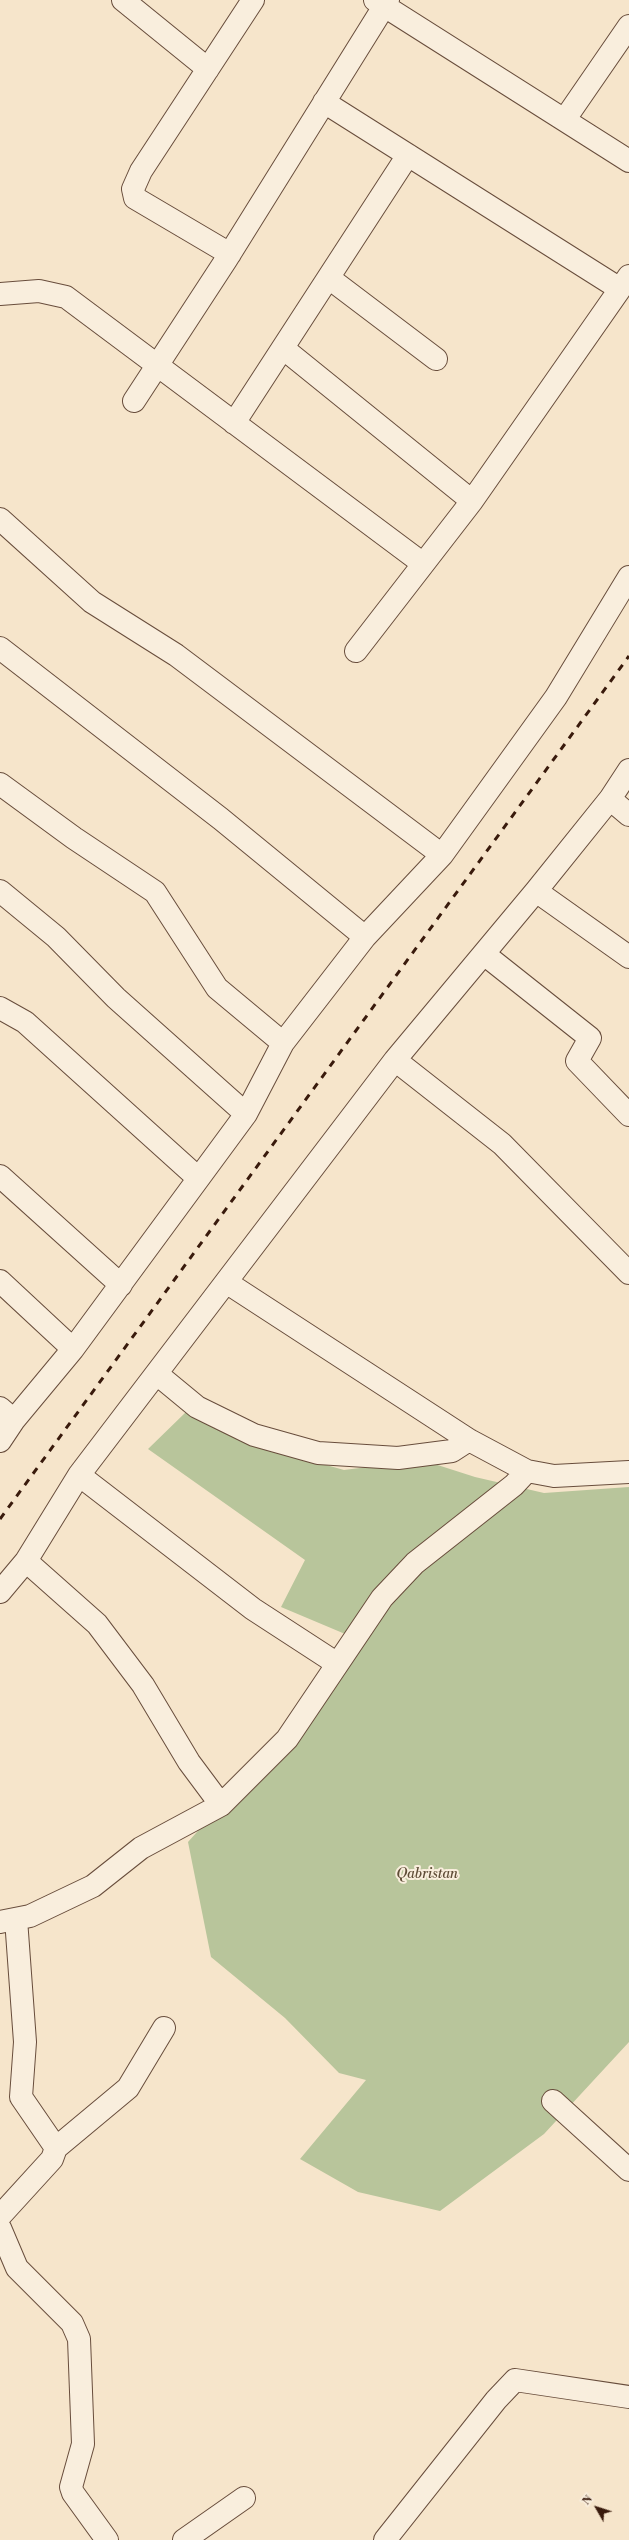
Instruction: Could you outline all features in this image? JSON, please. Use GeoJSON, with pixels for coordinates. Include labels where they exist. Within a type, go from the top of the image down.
{"type":"FeatureCollection","features":[{"type":"Feature","properties":{"kind":"street"},"geometry":{"type":"LineString","coordinates":[[123,0],[208,69]]}},
{"type":"Feature","properties":{"kind":"street"},"geometry":{"type":"LineString","coordinates":[[230,254],[135,198],[133,189],[141,171],[253,0]]}},
{"type":"Feature","properties":{"kind":"street"},"geometry":{"type":"LineString","coordinates":[[134,401],[230,254],[324,102],[382,2],[629,161]]}},
{"type":"Feature","properties":{"kind":"street"},"geometry":{"type":"LineString","coordinates":[[565,119],[620,59],[629,26]]}},
{"type":"Feature","properties":{"kind":"street"},"geometry":{"type":"LineString","coordinates":[[324,102],[408,155],[624,282],[472,501],[356,651]]}},
{"type":"Feature","properties":{"kind":"street"},"geometry":{"type":"LineString","coordinates":[[234,423],[284,349],[408,155]]}},
{"type":"Feature","properties":{"kind":"street"},"geometry":{"type":"LineString","coordinates":[[329,278],[436,359]]}},
{"type":"Feature","properties":{"kind":"street"},"geometry":{"type":"LineString","coordinates":[[0,294],[39,291],[66,297],[422,564]]}},
{"type":"Feature","properties":{"kind":"street"},"geometry":{"type":"LineString","coordinates":[[284,349],[472,501]]}},
{"type":"Feature","properties":{"kind":"street"},"geometry":{"type":"LineString","coordinates":[[0,519],[92,602],[176,655],[442,855]]}},
{"type":"Feature","properties":{"kind":"street"},"geometry":{"type":"LineString","coordinates":[[0,1440],[7,1414],[73,1349],[246,1114],[283,1043],[365,937],[442,855],[556,698],[629,577]]}},
{"type":"Feature","properties":{"kind":"street"},"geometry":{"type":"LineString","coordinates":[[0,648],[215,815],[365,937]]}},
{"type":"Feature","properties":{"kind":"street"},"geometry":{"type":"LineString","coordinates":[[0,1592],[26,1561],[79,1475],[395,1060],[536,891],[610,799],[629,770]]}},
{"type":"Feature","properties":{"kind":"street"},"geometry":{"type":"LineString","coordinates":[[0,784],[74,838],[155,892],[217,988],[283,1043]]}},
{"type":"Feature","properties":{"kind":"street"},"geometry":{"type":"LineString","coordinates":[[610,799],[629,815]]}},
{"type":"Feature","properties":{"kind":"street"},"geometry":{"type":"LineString","coordinates":[[0,891],[56,937],[116,998],[246,1114]]}},
{"type":"Feature","properties":{"kind":"street"},"geometry":{"type":"LineString","coordinates":[[536,891],[629,957]]}},
{"type":"Feature","properties":{"kind":"street"},"geometry":{"type":"LineString","coordinates":[[484,954],[590,1038],[577,1061],[629,1115]]}},
{"type":"Feature","properties":{"kind":"street"},"geometry":{"type":"LineString","coordinates":[[0,1008],[25,1022],[198,1178]]}},
{"type":"Feature","properties":{"kind":"street"},"geometry":{"type":"LineString","coordinates":[[395,1060],[502,1144],[629,1273]]}},
{"type":"Feature","properties":{"kind":"street"},"geometry":{"type":"LineString","coordinates":[[0,1176],[121,1285]]}},
{"type":"Feature","properties":{"kind":"street"},"geometry":{"type":"LineString","coordinates":[[0,1281],[73,1349]]}},
{"type":"Feature","properties":{"kind":"street"},"geometry":{"type":"LineString","coordinates":[[226,1282],[469,1440],[527,1471],[554,1476],[629,1472]]}},
{"type":"Feature","properties":{"kind":"street"},"geometry":{"type":"LineString","coordinates":[[157,1374],[197,1407],[254,1436],[318,1453],[398,1458],[452,1451],[469,1440]]}},
{"type":"Feature","properties":{"kind":"street"},"geometry":{"type":"LineString","coordinates":[[56,2148],[21,2097],[25,2042],[8,1921],[30,1916],[93,1886],[140,1848],[221,1805],[287,1739],[336,1663],[382,1598],[415,1563],[514,1485],[527,1471]]}},
{"type":"Feature","properties":{"kind":"street"},"geometry":{"type":"LineString","coordinates":[[79,1475],[253,1609],[336,1663]]}},
{"type":"Feature","properties":{"kind":"street"},"geometry":{"type":"LineString","coordinates":[[26,1561],[97,1624],[142,1684],[189,1762],[221,1805]]}},
{"type":"Feature","properties":{"kind":"street"},"geometry":{"type":"LineString","coordinates":[[0,2216],[52,2159],[56,2148],[128,2088],[164,2028]]}},
{"type":"Feature","properties":{"kind":"street"},"geometry":{"type":"LineString","coordinates":[[553,2101],[629,2170]]}},
{"type":"Feature","properties":{"kind":"street"},"geometry":{"type":"LineString","coordinates":[[0,2228],[17,2268],[72,2323],[79,2339],[82,2444],[71,2487],[73,2493],[107,2540]]}},
{"type":"Feature","properties":{"kind":"street"},"geometry":{"type":"LineString","coordinates":[[385,2540],[496,2400],[515,2380],[597,2390],[629,2397]]}},
{"type":"Feature","properties":{"kind":"street"},"geometry":{"type":"LineString","coordinates":[[184,2540],[244,2498]]}},
{"type":"Feature","properties":{"kind":"green space","name":"Qabristan"},"geometry":{"type":"Polygon","coordinates":[[[186,1412],[259,1446],[344,1470],[422,1460],[475,1477],[544,1493],[629,1487],[629,2042],[544,2134],[440,2211],[358,2192],[300,2159],[366,2080],[339,2073],[285,2018],[211,1957],[188,1842],[263,1758],[357,1639],[281,1607],[305,1560],[148,1449],[186,1412]]]}},
{"type":"Feature","properties":{"kind":"railway"},"geometry":{"type":"LineString","coordinates":[[0,1519],[629,656]]}}]}
